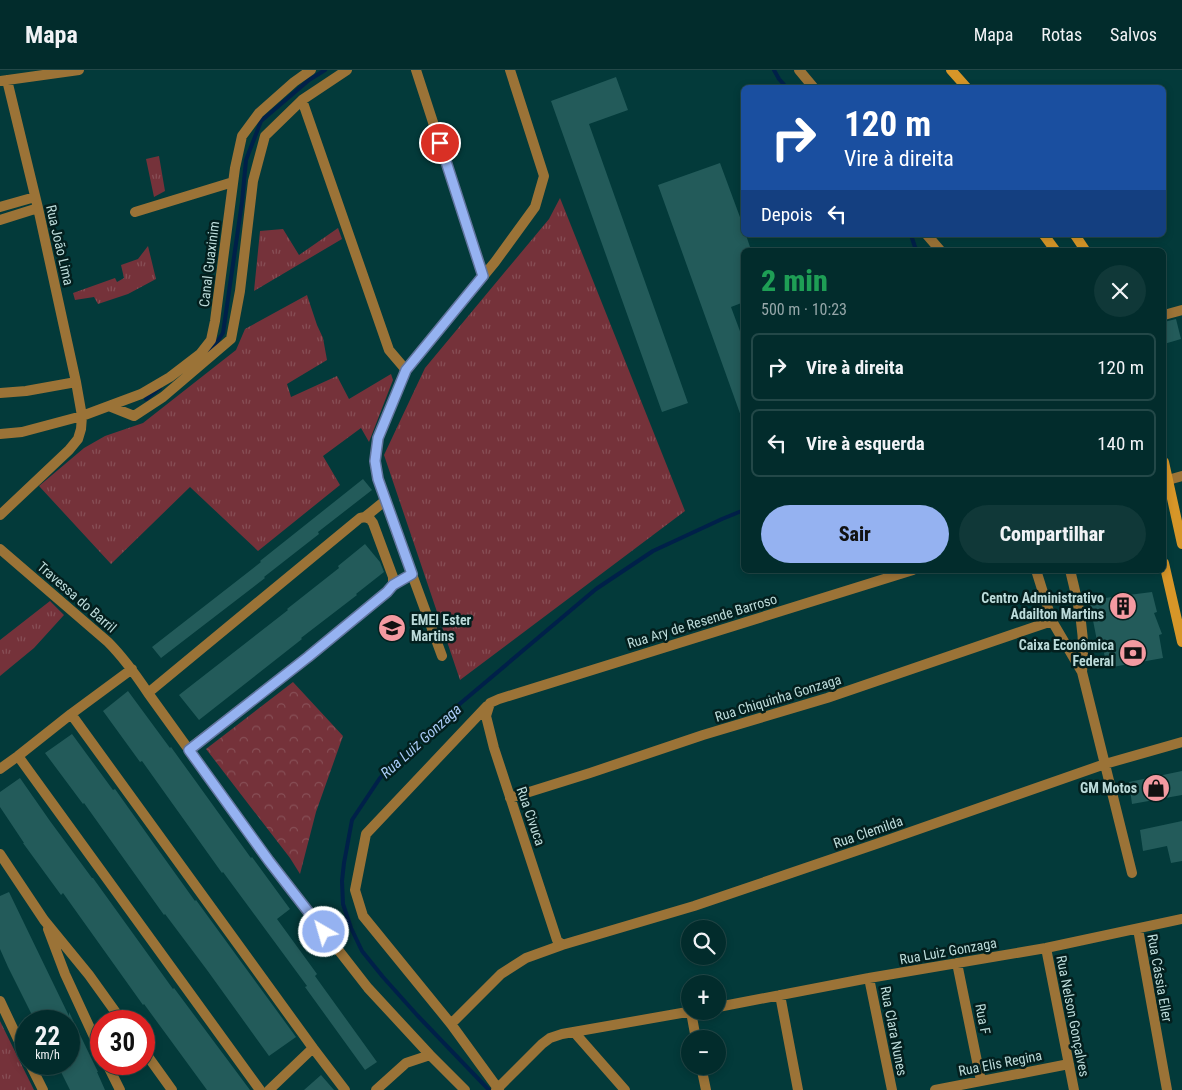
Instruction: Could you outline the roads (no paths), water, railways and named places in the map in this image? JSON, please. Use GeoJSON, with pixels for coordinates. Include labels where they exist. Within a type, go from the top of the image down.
{"type":"FeatureCollection","features":[{"type":"Feature","properties":{"kind":"street"},"geometry":{"type":"LineString","coordinates":[[4,81],[79,70]]}},
{"type":"Feature","properties":{"kind":"street","name":"Canal Guaxinim"},"geometry":{"type":"LineString","coordinates":[[0,434],[22,432],[82,416],[141,394],[170,378],[200,354],[211,340],[215,321],[235,168],[242,136],[259,113],[294,82],[298,74],[311,70]]}},
{"type":"Feature","properties":{"kind":"street"},"geometry":{"type":"LineString","coordinates":[[109,406],[134,416],[163,397],[231,339],[240,291],[253,181],[264,136],[302,100],[347,70]]}},
{"type":"Feature","properties":{"kind":"street"},"geometry":{"type":"LineString","coordinates":[[416,70],[483,276]]}},
{"type":"Feature","properties":{"kind":"street"},"geometry":{"type":"LineString","coordinates":[[442,656],[378,479],[375,461],[378,438],[406,370],[495,262],[535,207],[544,176],[510,70]]}},
{"type":"Feature","properties":{"kind":"street"},"geometry":{"type":"LineString","coordinates":[[799,70],[812,85]]}},
{"type":"Feature","properties":{"kind":"street"},"geometry":{"type":"LineString","coordinates":[[950,70],[955,85]]}},
{"type":"Feature","properties":{"kind":"street"},"geometry":{"type":"LineString","coordinates":[[950,70],[964,85]]}},
{"type":"Feature","properties":{"kind":"street","name":"Rua João Lima"},"geometry":{"type":"LineString","coordinates":[[4,81],[38,208],[82,416]]}},
{"type":"Feature","properties":{"kind":"street"},"geometry":{"type":"LineString","coordinates":[[302,100],[390,350],[406,370]]}},
{"type":"Feature","properties":{"kind":"street"},"geometry":{"type":"LineString","coordinates":[[134,212],[233,182]]}},
{"type":"Feature","properties":{"kind":"street"},"geometry":{"type":"LineString","coordinates":[[0,207],[34,196]]}},
{"type":"Feature","properties":{"kind":"street"},"geometry":{"type":"LineString","coordinates":[[0,220],[38,208]]}},
{"type":"Feature","properties":{"kind":"street"},"geometry":{"type":"LineString","coordinates":[[930,237],[938,248]]}},
{"type":"Feature","properties":{"kind":"street"},"geometry":{"type":"LineString","coordinates":[[1045,237],[1054,248]]}},
{"type":"Feature","properties":{"kind":"street"},"geometry":{"type":"LineString","coordinates":[[1076,237],[1084,248]]}},
{"type":"Feature","properties":{"kind":"street"},"geometry":{"type":"LineString","coordinates":[[1166,314],[1182,310]]}},
{"type":"Feature","properties":{"kind":"street"},"geometry":{"type":"LineString","coordinates":[[0,392],[26,391],[76,382]]}},
{"type":"Feature","properties":{"kind":"street"},"geometry":{"type":"LineString","coordinates":[[0,515],[69,450],[78,439],[82,416]]}},
{"type":"Feature","properties":{"kind":"street"},"geometry":{"type":"LineString","coordinates":[[1166,471],[1182,544]]}},
{"type":"Feature","properties":{"kind":"street"},"geometry":{"type":"LineString","coordinates":[[1168,480],[1182,476]]}},
{"type":"Feature","properties":{"kind":"street"},"geometry":{"type":"LineString","coordinates":[[148,693],[360,518],[386,500]]}},
{"type":"Feature","properties":{"kind":"street"},"geometry":{"type":"LineString","coordinates":[[365,516],[373,523],[393,577],[393,585]]}},
{"type":"Feature","properties":{"kind":"street","name":"Travessa do Barril"},"geometry":{"type":"LineString","coordinates":[[0,549],[108,642],[132,669],[269,861],[368,988],[465,1090]]}},
{"type":"Feature","properties":{"kind":"street","name":"Rua Ary de Resende Barroso"},"geometry":{"type":"LineString","coordinates":[[494,701],[903,573]]}},
{"type":"Feature","properties":{"kind":"street"},"geometry":{"type":"LineString","coordinates":[[1037,573],[1052,622],[1082,672],[1132,873]]}},
{"type":"Feature","properties":{"kind":"street"},"geometry":{"type":"LineString","coordinates":[[1071,573],[1079,606],[1083,635],[1084,655],[1082,672]]}},
{"type":"Feature","properties":{"kind":"street"},"geometry":{"type":"LineString","coordinates":[[1166,573],[1182,642]]}},
{"type":"Feature","properties":{"kind":"street"},"geometry":{"type":"LineString","coordinates":[[189,750],[308,657],[393,585],[412,574]]}},
{"type":"Feature","properties":{"kind":"street","name":"Rua Chiquinha Gonzaga"},"geometry":{"type":"LineString","coordinates":[[510,798],[703,735],[827,698],[1052,622]]}},
{"type":"Feature","properties":{"kind":"street"},"geometry":{"type":"LineString","coordinates":[[0,769],[132,669]]}},
{"type":"Feature","properties":{"kind":"street"},"geometry":{"type":"LineString","coordinates":[[494,701],[366,834],[356,890],[363,916],[451,1024],[498,1090],[550,1038],[562,1034],[681,1013]]}},
{"type":"Feature","properties":{"kind":"street","name":"Rua Civuca"},"geometry":{"type":"LineString","coordinates":[[494,701],[486,716],[494,748],[557,940],[562,945]]}},
{"type":"Feature","properties":{"kind":"street"},"geometry":{"type":"LineString","coordinates":[[71,714],[345,1090]]}},
{"type":"Feature","properties":{"kind":"street","name":"Rua Clemilda"},"geometry":{"type":"LineString","coordinates":[[451,1024],[501,974],[526,958],[562,945],[694,906],[879,844],[1105,764],[1182,742]]}},
{"type":"Feature","properties":{"kind":"street"},"geometry":{"type":"LineString","coordinates":[[18,756],[260,1090]]}},
{"type":"Feature","properties":{"kind":"street"},"geometry":{"type":"LineString","coordinates":[[0,854],[44,920],[114,1010]]}},
{"type":"Feature","properties":{"kind":"street","name":"Rua Luiz Gonzaga"},"geometry":{"type":"LineString","coordinates":[[726,1005],[869,978],[1046,948],[1182,919]]}},
{"type":"Feature","properties":{"kind":"street"},"geometry":{"type":"LineString","coordinates":[[44,920],[65,974],[90,1028]]}},
{"type":"Feature","properties":{"kind":"street","name":"Rua Cássia Eller"},"geometry":{"type":"LineString","coordinates":[[1138,929],[1167,1090]]}},
{"type":"Feature","properties":{"kind":"street","name":"Rua Nelson Gonçalves"},"geometry":{"type":"LineString","coordinates":[[1046,948],[1074,1090]]}},
{"type":"Feature","properties":{"kind":"street","name":"Rua F"},"geometry":{"type":"LineString","coordinates":[[957,963],[981,1080]]}},
{"type":"Feature","properties":{"kind":"street","name":"Rua Clara Nunes"},"geometry":{"type":"LineString","coordinates":[[869,978],[892,1090]]}},
{"type":"Feature","properties":{"kind":"street"},"geometry":{"type":"LineString","coordinates":[[780,995],[798,1090]]}},
{"type":"Feature","properties":{"kind":"street"},"geometry":{"type":"LineString","coordinates":[[0,1001],[15,1033]]}},
{"type":"Feature","properties":{"kind":"street"},"geometry":{"type":"LineString","coordinates":[[574,1032],[625,1090]]}},
{"type":"Feature","properties":{"kind":"street"},"geometry":{"type":"LineString","coordinates":[[269,1090],[313,1048]]}},
{"type":"Feature","properties":{"kind":"street"},"geometry":{"type":"LineString","coordinates":[[376,1090],[406,1063],[430,1054]]}},
{"type":"Feature","properties":{"kind":"street","name":"Rua Elis Regina"},"geometry":{"type":"LineString","coordinates":[[935,1090],[1069,1064]]}},
{"type":"Feature","properties":{"kind":"street"},"geometry":{"type":"LineString","coordinates":[[155,1066],[172,1090]]}},
{"type":"Feature","properties":{"kind":"street"},"geometry":{"type":"LineString","coordinates":[[36,1075],[43,1090]]}},
{"type":"Feature","properties":{"kind":"street"},"geometry":{"type":"LineString","coordinates":[[112,1075],[120,1090]]}},
{"type":"Feature","properties":{"kind":"street"},"geometry":{"type":"LineString","coordinates":[[703,1075],[706,1090]]}},
{"type":"Feature","properties":{"kind":"waterway"},"geometry":{"type":"LineString","coordinates":[[206,353],[213,348],[223,333],[242,202],[246,160],[261,121],[309,80],[325,70]]}},
{"type":"Feature","properties":{"kind":"waterway","name":"Rua Luiz Gonzaga"},"geometry":{"type":"LineString","coordinates":[[774,70],[784,85]]}},
{"type":"Feature","properties":{"kind":"waterway","name":"Rua Luiz Gonzaga"},"geometry":{"type":"LineString","coordinates":[[912,237],[915,248]]}},
{"type":"Feature","properties":{"kind":"waterway"},"geometry":{"type":"LineString","coordinates":[[146,399],[160,388]]}},
{"type":"Feature","properties":{"kind":"waterway","name":"Rua Luiz Gonzaga"},"geometry":{"type":"LineString","coordinates":[[489,1090],[417,1015],[362,951],[351,928],[343,904],[342,881],[352,820],[380,778],[397,760],[462,702],[596,589],[653,551],[741,511]]}},
{"type":"Feature","properties":{"kind":"place","name":"Centro Administrativo Adailton Martins"},"geometry":{"type":"Point","coordinates":[1123,606]}},
{"type":"Feature","properties":{"kind":"place","name":"EMEI Ester Martins"},"geometry":{"type":"Point","coordinates":[392,628]}},
{"type":"Feature","properties":{"kind":"place","name":"Caixa Econômica Federal"},"geometry":{"type":"Point","coordinates":[1133,653]}},
{"type":"Feature","properties":{"kind":"place","name":"GM Motos"},"geometry":{"type":"Point","coordinates":[1156,788]}}]}
